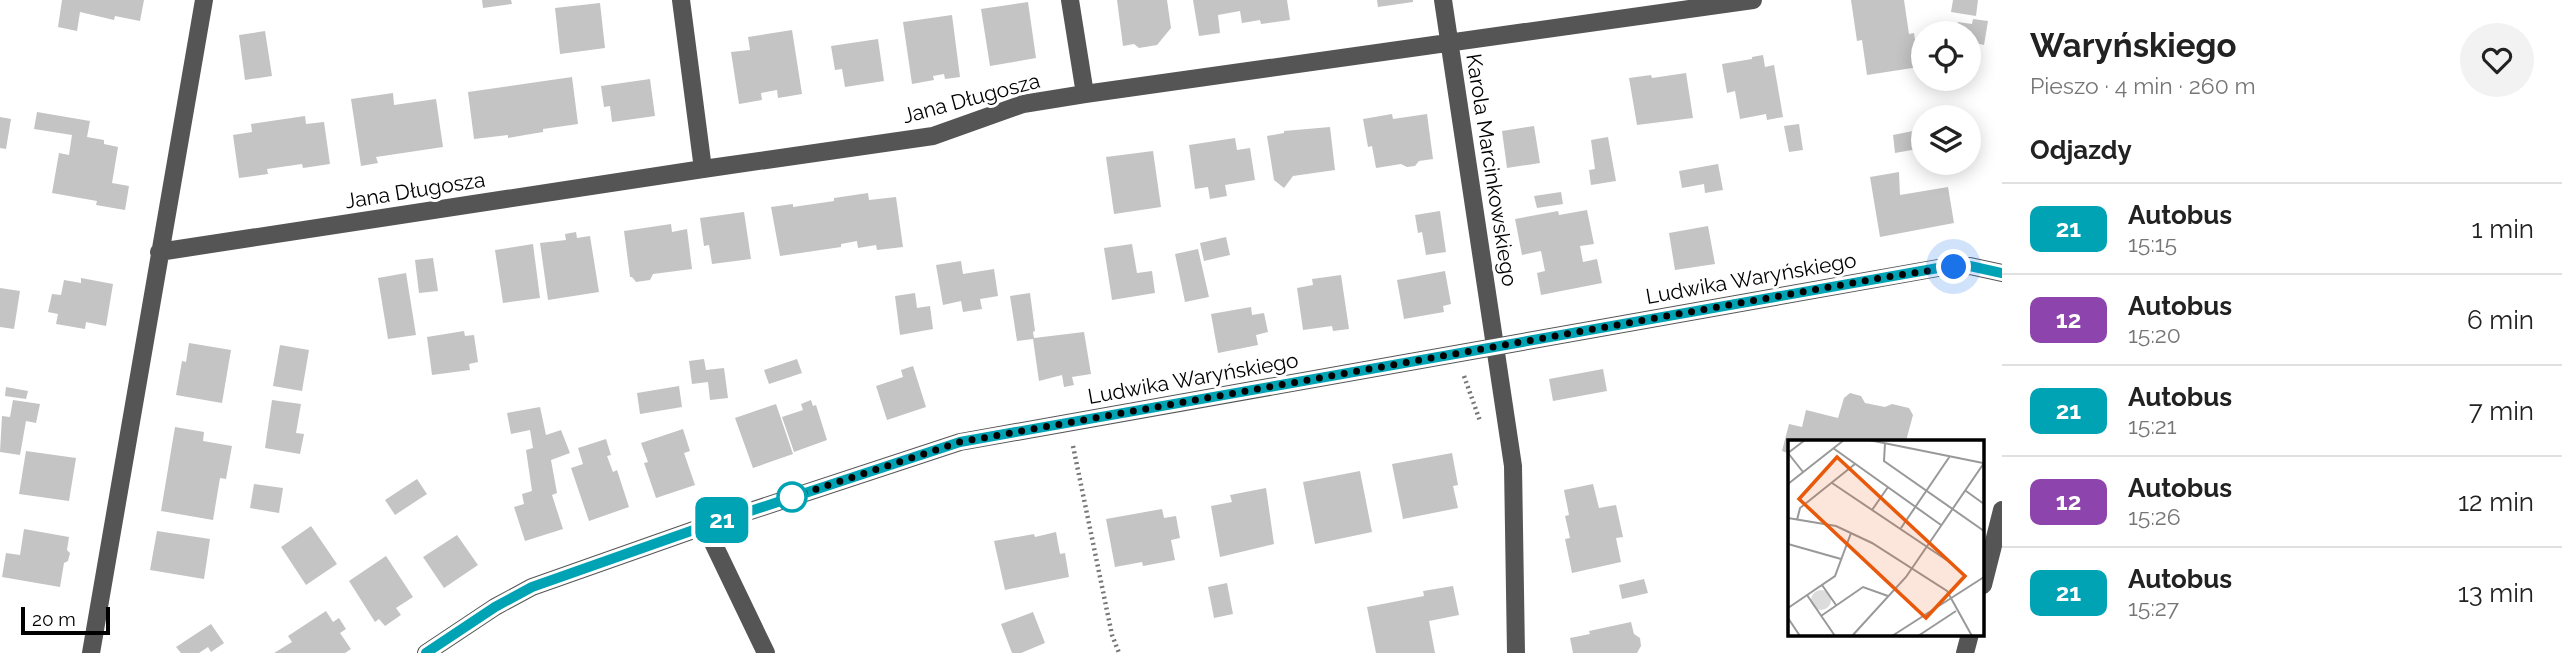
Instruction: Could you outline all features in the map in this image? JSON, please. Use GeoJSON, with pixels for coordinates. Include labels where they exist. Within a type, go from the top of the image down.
{"type":"FeatureCollection","features":[{"type":"Feature","properties":{"kind":"street"},"geometry":{"type":"LineString","coordinates":[[91,653],[204,0]]}},
{"type":"Feature","properties":{"kind":"street"},"geometry":{"type":"LineString","coordinates":[[681,0],[703,169]]}},
{"type":"Feature","properties":{"kind":"street"},"geometry":{"type":"LineString","coordinates":[[1070,0],[1084,94]]}},
{"type":"Feature","properties":{"kind":"street","name":"Karola Marcinkowskiego"},"geometry":{"type":"LineString","coordinates":[[1443,0],[1513,466],[1516,653]]}},
{"type":"Feature","properties":{"kind":"street","name":"Jana Długosza"},"geometry":{"type":"LineString","coordinates":[[159,252],[933,136],[1023,104],[1084,94],[1754,0]]}},
{"type":"Feature","properties":{"kind":"street","name":"Ludwika Waryńskiego"},"geometry":{"type":"LineString","coordinates":[[426,653],[495,607],[532,587],[705,526],[960,442],[1938,268],[1970,266],[2002,273]]}},
{"type":"Feature","properties":{"kind":"street"},"geometry":{"type":"LineString","coordinates":[[1984,581],[2002,510]]}},
{"type":"Feature","properties":{"kind":"street"},"geometry":{"type":"LineString","coordinates":[[705,526],[765,653]]}},
{"type":"Feature","properties":{"kind":"street"},"geometry":{"type":"LineString","coordinates":[[1965,653],[1969,636]]}},
{"type":"Feature","properties":{"kind":"path"},"geometry":{"type":"LineString","coordinates":[[1459,353],[1483,430]]}},
{"type":"Feature","properties":{"kind":"path"},"geometry":{"type":"LineString","coordinates":[[1069,424],[1112,635],[1119,653]]}},
{"type":"Feature","properties":{"kind":"building"},"geometry":{"type":"Polygon","coordinates":[[[62,0],[144,0],[140,21],[115,16],[114,20],[80,12],[77,31],[58,27],[62,0]]]}},
{"type":"Feature","properties":{"kind":"building"},"geometry":{"type":"Polygon","coordinates":[[[482,0],[511,0],[512,4],[483,8],[482,0]]]}},
{"type":"Feature","properties":{"kind":"building"},"geometry":{"type":"Polygon","coordinates":[[[1117,0],[1167,0],[1171,28],[1157,45],[1139,48],[1134,44],[1123,46],[1117,0]]]}},
{"type":"Feature","properties":{"kind":"building"},"geometry":{"type":"Polygon","coordinates":[[[1193,0],[1287,0],[1290,20],[1261,24],[1260,20],[1242,23],[1240,11],[1218,15],[1220,33],[1199,36],[1193,0]]]}},
{"type":"Feature","properties":{"kind":"building"},"geometry":{"type":"Polygon","coordinates":[[[1377,0],[1413,0],[1413,2],[1378,7],[1377,0]]]}},
{"type":"Feature","properties":{"kind":"building"},"geometry":{"type":"Polygon","coordinates":[[[1851,0],[1904,0],[1911,34],[1911,68],[1867,75],[1862,40],[1857,41],[1851,0]]]}},
{"type":"Feature","properties":{"kind":"building"},"geometry":{"type":"Polygon","coordinates":[[[1953,0],[1978,0],[1976,16],[1951,12],[1953,0]]]}},
{"type":"Feature","properties":{"kind":"building"},"geometry":{"type":"Polygon","coordinates":[[[1028,2],[1036,58],[990,66],[981,9],[1028,2]]]}},
{"type":"Feature","properties":{"kind":"building"},"geometry":{"type":"Polygon","coordinates":[[[600,3],[605,48],[560,54],[555,8],[600,3]]]}},
{"type":"Feature","properties":{"kind":"building"},"geometry":{"type":"Polygon","coordinates":[[[952,15],[960,77],[945,79],[944,74],[933,76],[934,80],[912,84],[903,22],[952,15]]]}},
{"type":"Feature","properties":{"kind":"building"},"geometry":{"type":"Polygon","coordinates":[[[1973,19],[1988,21],[1984,45],[1981,44],[1981,21],[1973,19]]]}},
{"type":"Feature","properties":{"kind":"building"},"geometry":{"type":"Polygon","coordinates":[[[792,30],[802,94],[778,98],[777,90],[761,93],[762,100],[739,104],[731,52],[750,50],[748,37],[792,30]]]}},
{"type":"Feature","properties":{"kind":"building"},"geometry":{"type":"Polygon","coordinates":[[[265,31],[272,76],[245,80],[239,35],[265,31]]]}},
{"type":"Feature","properties":{"kind":"building"},"geometry":{"type":"Polygon","coordinates":[[[878,39],[884,81],[845,87],[842,69],[835,70],[831,46],[878,39]]]}},
{"type":"Feature","properties":{"kind":"building"},"geometry":{"type":"Polygon","coordinates":[[[1763,55],[1765,67],[1774,65],[1783,117],[1767,120],[1766,114],[1740,119],[1735,91],[1727,93],[1722,64],[1763,55]]]}},
{"type":"Feature","properties":{"kind":"building"},"geometry":{"type":"Polygon","coordinates":[[[1686,73],[1693,118],[1637,125],[1629,78],[1686,73]]]}},
{"type":"Feature","properties":{"kind":"building"},"geometry":{"type":"Polygon","coordinates":[[[572,77],[578,124],[508,138],[508,135],[474,139],[468,92],[572,77]]]}},
{"type":"Feature","properties":{"kind":"building"},"geometry":{"type":"Polygon","coordinates":[[[650,79],[655,116],[612,122],[610,106],[604,107],[601,86],[650,79]]]}},
{"type":"Feature","properties":{"kind":"building"},"geometry":{"type":"Polygon","coordinates":[[[393,93],[394,105],[436,99],[443,147],[376,157],[378,163],[361,166],[351,99],[393,93]]]}},
{"type":"Feature","properties":{"kind":"building"},"geometry":{"type":"Polygon","coordinates":[[[37,112],[90,121],[87,137],[104,140],[104,144],[118,147],[112,183],[129,186],[125,210],[96,205],[97,201],[52,193],[59,153],[69,155],[72,135],[34,129],[37,112]]]}},
{"type":"Feature","properties":{"kind":"building"},"geometry":{"type":"Polygon","coordinates":[[[1392,114],[1393,119],[1427,114],[1433,159],[1419,161],[1415,166],[1407,167],[1401,164],[1376,168],[1372,146],[1368,147],[1363,119],[1392,114]]]}},
{"type":"Feature","properties":{"kind":"building"},"geometry":{"type":"Polygon","coordinates":[[[305,116],[306,124],[324,122],[330,164],[303,168],[302,164],[267,169],[268,174],[239,178],[233,135],[252,132],[251,124],[305,116]]]}},
{"type":"Feature","properties":{"kind":"building"},"geometry":{"type":"Polygon","coordinates":[[[0,117],[11,119],[6,149],[0,148],[0,117]]]}},
{"type":"Feature","properties":{"kind":"building"},"geometry":{"type":"Polygon","coordinates":[[[1799,124],[1803,150],[1789,152],[1784,126],[1799,124]]]}},
{"type":"Feature","properties":{"kind":"building"},"geometry":{"type":"Polygon","coordinates":[[[1534,126],[1540,163],[1507,168],[1502,131],[1534,126]]]}},
{"type":"Feature","properties":{"kind":"building"},"geometry":{"type":"Polygon","coordinates":[[[1330,127],[1335,170],[1293,176],[1284,188],[1274,180],[1267,136],[1284,131],[1330,127]]]}},
{"type":"Feature","properties":{"kind":"building"},"geometry":{"type":"Polygon","coordinates":[[[1911,131],[1911,150],[1895,153],[1893,135],[1911,131]]]}},
{"type":"Feature","properties":{"kind":"building"},"geometry":{"type":"Polygon","coordinates":[[[1608,137],[1616,181],[1591,185],[1589,170],[1595,169],[1591,140],[1608,137]]]}},
{"type":"Feature","properties":{"kind":"building"},"geometry":{"type":"Polygon","coordinates":[[[1235,138],[1237,150],[1250,148],[1255,180],[1225,185],[1227,196],[1210,199],[1208,187],[1195,189],[1189,145],[1235,138]]]}},
{"type":"Feature","properties":{"kind":"building"},"geometry":{"type":"Polygon","coordinates":[[[1153,151],[1161,207],[1114,214],[1106,157],[1153,151]]]}},
{"type":"Feature","properties":{"kind":"building"},"geometry":{"type":"Polygon","coordinates":[[[1718,164],[1723,190],[1705,193],[1704,184],[1682,188],[1679,171],[1718,164]]]}},
{"type":"Feature","properties":{"kind":"building"},"geometry":{"type":"Polygon","coordinates":[[[1899,172],[1900,195],[1948,187],[1954,223],[1880,237],[1870,177],[1899,172]]]}},
{"type":"Feature","properties":{"kind":"building"},"geometry":{"type":"Polygon","coordinates":[[[1561,192],[1563,204],[1537,208],[1534,196],[1561,192]]]}},
{"type":"Feature","properties":{"kind":"building"},"geometry":{"type":"Polygon","coordinates":[[[868,193],[869,200],[896,197],[903,247],[877,250],[876,245],[858,248],[857,241],[841,244],[841,247],[780,256],[771,207],[793,204],[793,207],[868,193]]]}},
{"type":"Feature","properties":{"kind":"building"},"geometry":{"type":"Polygon","coordinates":[[[1587,210],[1594,244],[1580,246],[1583,262],[1597,259],[1602,283],[1541,295],[1537,273],[1545,271],[1541,251],[1522,255],[1515,219],[1558,211],[1559,215],[1587,210]]]}},
{"type":"Feature","properties":{"kind":"building"},"geometry":{"type":"Polygon","coordinates":[[[1440,211],[1446,252],[1426,255],[1422,232],[1418,233],[1415,215],[1440,211]]]}},
{"type":"Feature","properties":{"kind":"building"},"geometry":{"type":"Polygon","coordinates":[[[744,212],[751,259],[712,264],[709,245],[704,246],[700,218],[744,212]]]}},
{"type":"Feature","properties":{"kind":"building"},"geometry":{"type":"Polygon","coordinates":[[[671,224],[672,232],[687,229],[692,269],[653,274],[650,280],[636,282],[630,277],[624,231],[671,224]]]}},
{"type":"Feature","properties":{"kind":"building"},"geometry":{"type":"Polygon","coordinates":[[[1708,226],[1715,264],[1675,270],[1669,233],[1708,226]]]}},
{"type":"Feature","properties":{"kind":"building"},"geometry":{"type":"Polygon","coordinates":[[[576,232],[577,238],[590,236],[599,292],[548,300],[540,243],[566,240],[565,234],[576,232]]]}},
{"type":"Feature","properties":{"kind":"building"},"geometry":{"type":"Polygon","coordinates":[[[1226,237],[1230,255],[1204,261],[1200,243],[1226,237]]]}},
{"type":"Feature","properties":{"kind":"building"},"geometry":{"type":"Polygon","coordinates":[[[533,244],[540,298],[503,303],[495,250],[533,244]]]}},
{"type":"Feature","properties":{"kind":"building"},"geometry":{"type":"Polygon","coordinates":[[[1132,244],[1137,273],[1152,271],[1155,293],[1112,300],[1104,248],[1132,244]]]}},
{"type":"Feature","properties":{"kind":"building"},"geometry":{"type":"Polygon","coordinates":[[[1198,249],[1209,297],[1185,302],[1175,254],[1198,249]]]}},
{"type":"Feature","properties":{"kind":"building"},"geometry":{"type":"Polygon","coordinates":[[[433,258],[438,291],[419,293],[415,260],[433,258]]]}},
{"type":"Feature","properties":{"kind":"building"},"geometry":{"type":"Polygon","coordinates":[[[961,261],[963,274],[994,269],[998,296],[980,299],[982,309],[963,312],[961,301],[943,305],[936,265],[961,261]]]}},
{"type":"Feature","properties":{"kind":"building"},"geometry":{"type":"Polygon","coordinates":[[[1445,271],[1451,304],[1443,306],[1444,312],[1404,319],[1397,280],[1445,271]]]}},
{"type":"Feature","properties":{"kind":"building"},"geometry":{"type":"Polygon","coordinates":[[[406,273],[416,335],[388,339],[378,278],[406,273]]]}},
{"type":"Feature","properties":{"kind":"building"},"geometry":{"type":"Polygon","coordinates":[[[1341,275],[1349,329],[1333,331],[1332,326],[1303,330],[1297,288],[1313,285],[1312,279],[1341,275]]]}},
{"type":"Feature","properties":{"kind":"building"},"geometry":{"type":"Polygon","coordinates":[[[81,278],[113,284],[106,326],[86,322],[85,329],[56,324],[58,314],[48,312],[52,294],[61,295],[64,280],[81,283],[81,278]]]}},
{"type":"Feature","properties":{"kind":"building"},"geometry":{"type":"Polygon","coordinates":[[[0,288],[20,291],[14,329],[0,327],[0,288]]]}},
{"type":"Feature","properties":{"kind":"building"},"geometry":{"type":"Polygon","coordinates":[[[915,293],[917,308],[930,306],[933,329],[900,335],[895,296],[915,293]]]}},
{"type":"Feature","properties":{"kind":"building"},"geometry":{"type":"Polygon","coordinates":[[[1030,293],[1034,338],[1084,332],[1091,374],[1072,377],[1074,385],[1064,387],[1062,375],[1039,381],[1033,339],[1017,341],[1010,296],[1030,293]]]}},
{"type":"Feature","properties":{"kind":"building"},"geometry":{"type":"Polygon","coordinates":[[[1251,307],[1252,315],[1264,313],[1268,332],[1256,335],[1258,345],[1218,353],[1211,314],[1251,307]]]}},
{"type":"Feature","properties":{"kind":"building"},"geometry":{"type":"Polygon","coordinates":[[[464,331],[465,336],[474,335],[478,362],[469,364],[470,370],[432,375],[427,337],[464,331]]]}},
{"type":"Feature","properties":{"kind":"building"},"geometry":{"type":"Polygon","coordinates":[[[189,343],[231,350],[222,403],[176,395],[182,361],[186,362],[189,343]]]}},
{"type":"Feature","properties":{"kind":"building"},"geometry":{"type":"Polygon","coordinates":[[[280,345],[309,350],[302,391],[273,386],[280,345]]]}},
{"type":"Feature","properties":{"kind":"building"},"geometry":{"type":"Polygon","coordinates":[[[704,359],[706,370],[724,368],[728,398],[710,400],[708,382],[692,384],[689,361],[704,359]]]}},
{"type":"Feature","properties":{"kind":"building"},"geometry":{"type":"Polygon","coordinates":[[[797,359],[802,373],[769,384],[764,370],[797,359]]]}},
{"type":"Feature","properties":{"kind":"building"},"geometry":{"type":"Polygon","coordinates":[[[913,366],[926,407],[887,420],[876,386],[903,377],[901,370],[913,366]]]}},
{"type":"Feature","properties":{"kind":"building"},"geometry":{"type":"Polygon","coordinates":[[[1603,369],[1607,391],[1553,401],[1549,379],[1603,369]]]}},
{"type":"Feature","properties":{"kind":"building"},"geometry":{"type":"Polygon","coordinates":[[[679,386],[682,407],[640,414],[637,393],[679,386]]]}},
{"type":"Feature","properties":{"kind":"building"},"geometry":{"type":"Polygon","coordinates":[[[6,387],[28,391],[26,399],[5,396],[6,387]]]}},
{"type":"Feature","properties":{"kind":"building"},"geometry":{"type":"Polygon","coordinates":[[[1850,393],[1861,396],[1865,403],[1909,408],[1913,415],[1906,440],[1788,440],[1788,453],[1782,451],[1789,424],[1802,427],[1806,410],[1838,418],[1844,398],[1850,393]]]}},
{"type":"Feature","properties":{"kind":"building"},"geometry":{"type":"Polygon","coordinates":[[[13,400],[40,404],[36,423],[26,421],[20,455],[0,452],[2,416],[10,417],[13,400]]]}},
{"type":"Feature","properties":{"kind":"building"},"geometry":{"type":"Polygon","coordinates":[[[272,400],[301,404],[296,433],[304,434],[300,454],[265,448],[272,400]]]}},
{"type":"Feature","properties":{"kind":"building"},"geometry":{"type":"Polygon","coordinates":[[[811,400],[813,406],[816,405],[827,440],[794,452],[782,417],[803,410],[801,404],[811,400]]]}},
{"type":"Feature","properties":{"kind":"building"},"geometry":{"type":"Polygon","coordinates":[[[776,404],[793,454],[753,468],[735,418],[776,404]]]}},
{"type":"Feature","properties":{"kind":"building"},"geometry":{"type":"Polygon","coordinates":[[[540,407],[546,435],[561,430],[570,453],[551,460],[557,493],[552,495],[563,529],[525,541],[514,507],[524,504],[522,494],[532,491],[526,450],[533,448],[530,430],[511,434],[507,413],[540,407]]]}},
{"type":"Feature","properties":{"kind":"building"},"geometry":{"type":"Polygon","coordinates":[[[175,427],[204,432],[203,441],[232,446],[226,479],[220,478],[213,520],[161,511],[175,427]]]}},
{"type":"Feature","properties":{"kind":"building"},"geometry":{"type":"Polygon","coordinates":[[[683,429],[690,451],[684,453],[695,485],[656,498],[644,463],[648,462],[641,443],[683,429]]]}},
{"type":"Feature","properties":{"kind":"building"},"geometry":{"type":"Polygon","coordinates":[[[606,439],[611,455],[607,456],[613,472],[617,470],[629,507],[589,521],[571,468],[583,464],[578,448],[606,439]]]}},
{"type":"Feature","properties":{"kind":"building"},"geometry":{"type":"Polygon","coordinates":[[[26,451],[76,458],[69,501],[19,494],[26,451]]]}},
{"type":"Feature","properties":{"kind":"building"},"geometry":{"type":"Polygon","coordinates":[[[1452,453],[1458,485],[1453,486],[1458,508],[1403,519],[1392,464],[1452,453]]]}},
{"type":"Feature","properties":{"kind":"building"},"geometry":{"type":"Polygon","coordinates":[[[1360,471],[1372,532],[1315,544],[1303,482],[1360,471]]]}},
{"type":"Feature","properties":{"kind":"building"},"geometry":{"type":"Polygon","coordinates":[[[417,479],[427,494],[395,515],[385,500],[417,479]]]}},
{"type":"Feature","properties":{"kind":"building"},"geometry":{"type":"Polygon","coordinates":[[[254,484],[283,488],[279,513],[250,508],[254,484]]]}},
{"type":"Feature","properties":{"kind":"building"},"geometry":{"type":"Polygon","coordinates":[[[1593,484],[1599,508],[1616,505],[1623,537],[1616,538],[1621,562],[1572,573],[1565,539],[1570,538],[1565,516],[1569,515],[1564,490],[1593,484]]]}},
{"type":"Feature","properties":{"kind":"building"},"geometry":{"type":"Polygon","coordinates":[[[1266,488],[1274,544],[1220,557],[1211,506],[1232,502],[1230,495],[1266,488]]]}},
{"type":"Feature","properties":{"kind":"building"},"geometry":{"type":"Polygon","coordinates":[[[1162,509],[1164,518],[1176,516],[1180,538],[1171,540],[1175,560],[1143,566],[1142,562],[1115,567],[1106,519],[1162,509]]]}},
{"type":"Feature","properties":{"kind":"building"},"geometry":{"type":"Polygon","coordinates":[[[311,526],[337,564],[306,585],[281,547],[311,526]]]}},
{"type":"Feature","properties":{"kind":"building"},"geometry":{"type":"Polygon","coordinates":[[[24,529],[69,537],[67,550],[70,553],[68,561],[64,563],[60,587],[2,577],[6,553],[20,555],[24,529]]]}},
{"type":"Feature","properties":{"kind":"building"},"geometry":{"type":"Polygon","coordinates":[[[157,531],[210,539],[204,579],[150,570],[157,531]]]}},
{"type":"Feature","properties":{"kind":"building"},"geometry":{"type":"Polygon","coordinates":[[[1056,532],[1060,554],[1065,553],[1069,577],[1005,590],[994,541],[1056,532]]]}},
{"type":"Feature","properties":{"kind":"building"},"geometry":{"type":"Polygon","coordinates":[[[457,535],[478,565],[444,588],[423,557],[457,535]]]}},
{"type":"Feature","properties":{"kind":"building"},"geometry":{"type":"Polygon","coordinates":[[[386,556],[413,597],[396,608],[401,615],[385,626],[379,619],[375,622],[349,581],[386,556]]]}},
{"type":"Feature","properties":{"kind":"building"},"geometry":{"type":"Polygon","coordinates":[[[1644,579],[1648,593],[1622,599],[1619,585],[1644,579]]]}},
{"type":"Feature","properties":{"kind":"building"},"geometry":{"type":"Polygon","coordinates":[[[1227,583],[1233,614],[1214,618],[1208,587],[1227,583]]]}},
{"type":"Feature","properties":{"kind":"building"},"geometry":{"type":"Polygon","coordinates":[[[1453,586],[1459,615],[1429,621],[1435,653],[1376,653],[1367,607],[1424,596],[1423,591],[1453,586]]]}},
{"type":"Feature","properties":{"kind":"building"},"geometry":{"type":"Polygon","coordinates":[[[326,611],[333,622],[339,618],[346,629],[340,633],[351,649],[345,653],[274,653],[292,642],[288,636],[326,611]]]}},
{"type":"Feature","properties":{"kind":"building"},"geometry":{"type":"Polygon","coordinates":[[[1033,612],[1045,643],[1021,653],[1012,653],[1001,624],[1033,612]]]}},
{"type":"Feature","properties":{"kind":"building"},"geometry":{"type":"Polygon","coordinates":[[[1631,622],[1634,634],[1640,638],[1641,646],[1637,653],[1573,653],[1570,638],[1631,622]]]}},
{"type":"Feature","properties":{"kind":"building"},"geometry":{"type":"Polygon","coordinates":[[[211,624],[224,643],[211,652],[208,647],[199,653],[181,653],[176,647],[211,624]]]}},
{"type":"Feature","properties":{"kind":"bus line","name":"21"},"geometry":{"type":"LineString","coordinates":[[426,653],[495,607],[532,587],[705,526],[960,442],[1938,268],[1970,266],[2002,273]]}},
{"type":"Feature","properties":{"kind":"route"},"geometry":{"type":"LineString","coordinates":[[792,497],[960,442],[1954,267]]}}]}
